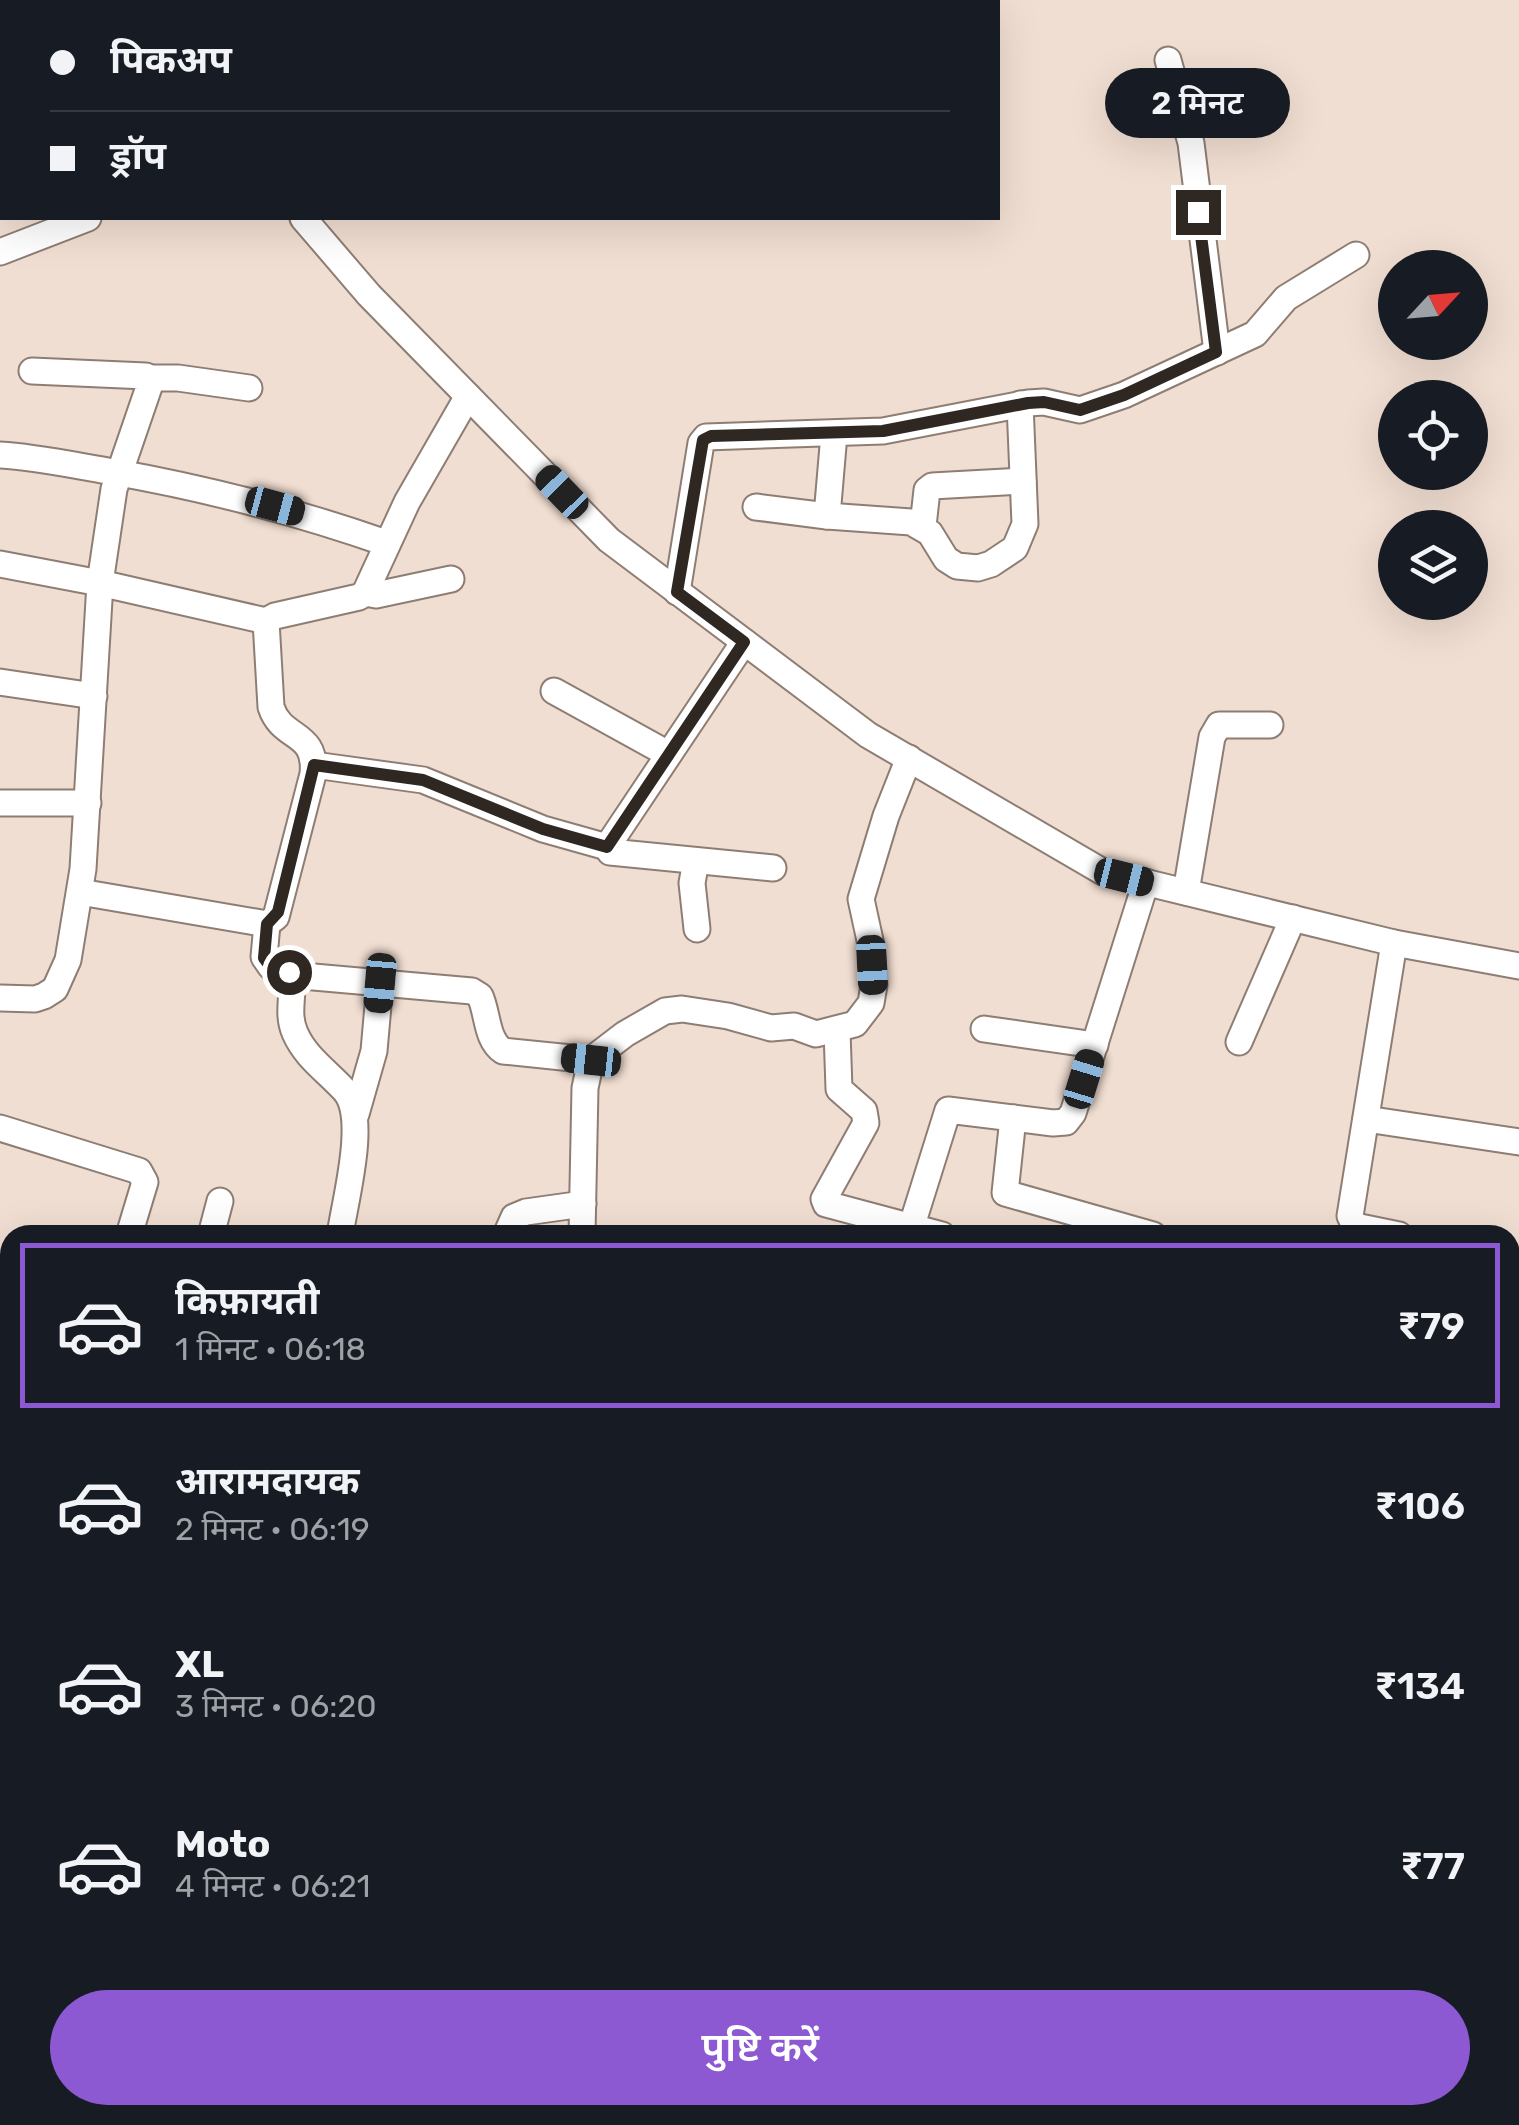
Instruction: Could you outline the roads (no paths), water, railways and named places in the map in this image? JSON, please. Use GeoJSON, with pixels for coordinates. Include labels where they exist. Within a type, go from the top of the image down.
{"type":"FeatureCollection","features":[{"type":"Feature","properties":{"kind":"street"},"geometry":{"type":"LineString","coordinates":[[1168,60],[1190,143],[1216,352]]}},
{"type":"Feature","properties":{"kind":"street"},"geometry":{"type":"LineString","coordinates":[[0,252],[83,220]]}},
{"type":"Feature","properties":{"kind":"street"},"geometry":{"type":"LineString","coordinates":[[306,220],[369,295],[609,540],[868,735],[1103,872],[1394,943],[1519,966]]}},
{"type":"Feature","properties":{"kind":"street"},"geometry":{"type":"LineString","coordinates":[[677,592],[703,440],[711,436],[883,431],[1044,402],[1080,410],[1124,395],[1255,334],[1286,298],[1356,255]]}},
{"type":"Feature","properties":{"kind":"street"},"geometry":{"type":"LineString","coordinates":[[32,370],[178,378],[249,388]]}},
{"type":"Feature","properties":{"kind":"street"},"geometry":{"type":"LineString","coordinates":[[0,998],[36,999],[56,989],[68,960],[80,892],[88,803],[100,582],[114,489],[149,378]]}},
{"type":"Feature","properties":{"kind":"street"},"geometry":{"type":"LineString","coordinates":[[0,564],[100,582],[266,621],[359,597],[365,593],[386,543],[468,396]]}},
{"type":"Feature","properties":{"kind":"street"},"geometry":{"type":"LineString","coordinates":[[756,507],[911,522],[923,526],[946,559],[957,566],[978,568],[991,564],[1015,548],[1022,536],[1020,404]]}},
{"type":"Feature","properties":{"kind":"street"},"geometry":{"type":"LineString","coordinates":[[827,516],[834,434]]}},
{"type":"Feature","properties":{"kind":"street"},"geometry":{"type":"LineString","coordinates":[[0,456],[22,456],[120,473],[252,500],[386,543]]}},
{"type":"Feature","properties":{"kind":"street"},"geometry":{"type":"LineString","coordinates":[[923,526],[927,490],[932,486],[1023,481]]}},
{"type":"Feature","properties":{"kind":"street"},"geometry":{"type":"LineString","coordinates":[[365,593],[376,596],[451,579]]}},
{"type":"Feature","properties":{"kind":"street"},"geometry":{"type":"LineString","coordinates":[[266,621],[270,707],[275,720],[306,743],[314,757],[278,912],[267,924],[267,963],[291,976],[472,991],[480,996],[495,1046],[503,1051],[591,1060]]}},
{"type":"Feature","properties":{"kind":"street"},"geometry":{"type":"LineString","coordinates":[[607,847],[744,642]]}},
{"type":"Feature","properties":{"kind":"street"},"geometry":{"type":"LineString","coordinates":[[0,682],[94,696]]}},
{"type":"Feature","properties":{"kind":"street"},"geometry":{"type":"LineString","coordinates":[[554,690],[668,754]]}},
{"type":"Feature","properties":{"kind":"street"},"geometry":{"type":"LineString","coordinates":[[1186,892],[1212,737],[1219,725],[1270,725]]}},
{"type":"Feature","properties":{"kind":"street"},"geometry":{"type":"LineString","coordinates":[[582,1225],[585,1088],[591,1060],[665,1011],[697,1012],[771,1028],[794,1026],[816,1034],[855,1024],[870,1004],[874,985],[872,945],[861,899],[886,816],[909,758]]}},
{"type":"Feature","properties":{"kind":"street"},"geometry":{"type":"LineString","coordinates":[[314,765],[423,780],[543,829],[607,847],[610,852],[773,868]]}},
{"type":"Feature","properties":{"kind":"street"},"geometry":{"type":"LineString","coordinates":[[0,803],[88,803]]}},
{"type":"Feature","properties":{"kind":"street"},"geometry":{"type":"LineString","coordinates":[[696,861],[692,884],[698,929]]}},
{"type":"Feature","properties":{"kind":"street"},"geometry":{"type":"LineString","coordinates":[[928,1225],[948,1110],[1053,1123],[1066,1122],[1074,1114],[1146,882]]}},
{"type":"Feature","properties":{"kind":"street"},"geometry":{"type":"LineString","coordinates":[[80,892],[267,924]]}},
{"type":"Feature","properties":{"kind":"street"},"geometry":{"type":"LineString","coordinates":[[1239,1042],[1293,918]]}},
{"type":"Feature","properties":{"kind":"street"},"geometry":{"type":"LineString","coordinates":[[1354,1225],[1350,1216],[1394,943]]}},
{"type":"Feature","properties":{"kind":"street"},"geometry":{"type":"LineString","coordinates":[[291,976],[288,1010],[293,1029],[303,1049],[346,1092],[356,1114]]}},
{"type":"Feature","properties":{"kind":"street"},"geometry":{"type":"LineString","coordinates":[[341,1225],[356,1114],[374,1051],[380,983]]}},
{"type":"Feature","properties":{"kind":"street"},"geometry":{"type":"LineString","coordinates":[[984,1029],[1095,1044]]}},
{"type":"Feature","properties":{"kind":"street"},"geometry":{"type":"LineString","coordinates":[[837,1031],[839,1089],[864,1111],[866,1123],[824,1199],[826,1204],[905,1225]]}},
{"type":"Feature","properties":{"kind":"street"},"geometry":{"type":"LineString","coordinates":[[1013,1118],[1005,1193],[1118,1225]]}},
{"type":"Feature","properties":{"kind":"street"},"geometry":{"type":"LineString","coordinates":[[1366,1119],[1519,1142]]}},
{"type":"Feature","properties":{"kind":"street"},"geometry":{"type":"LineString","coordinates":[[0,1128],[139,1170],[145,1182],[132,1225]]}},
{"type":"Feature","properties":{"kind":"street"},"geometry":{"type":"LineString","coordinates":[[214,1225],[220,1201]]}},
{"type":"Feature","properties":{"kind":"street"},"geometry":{"type":"LineString","coordinates":[[510,1225],[514,1217],[526,1212],[582,1204]]}}]}
